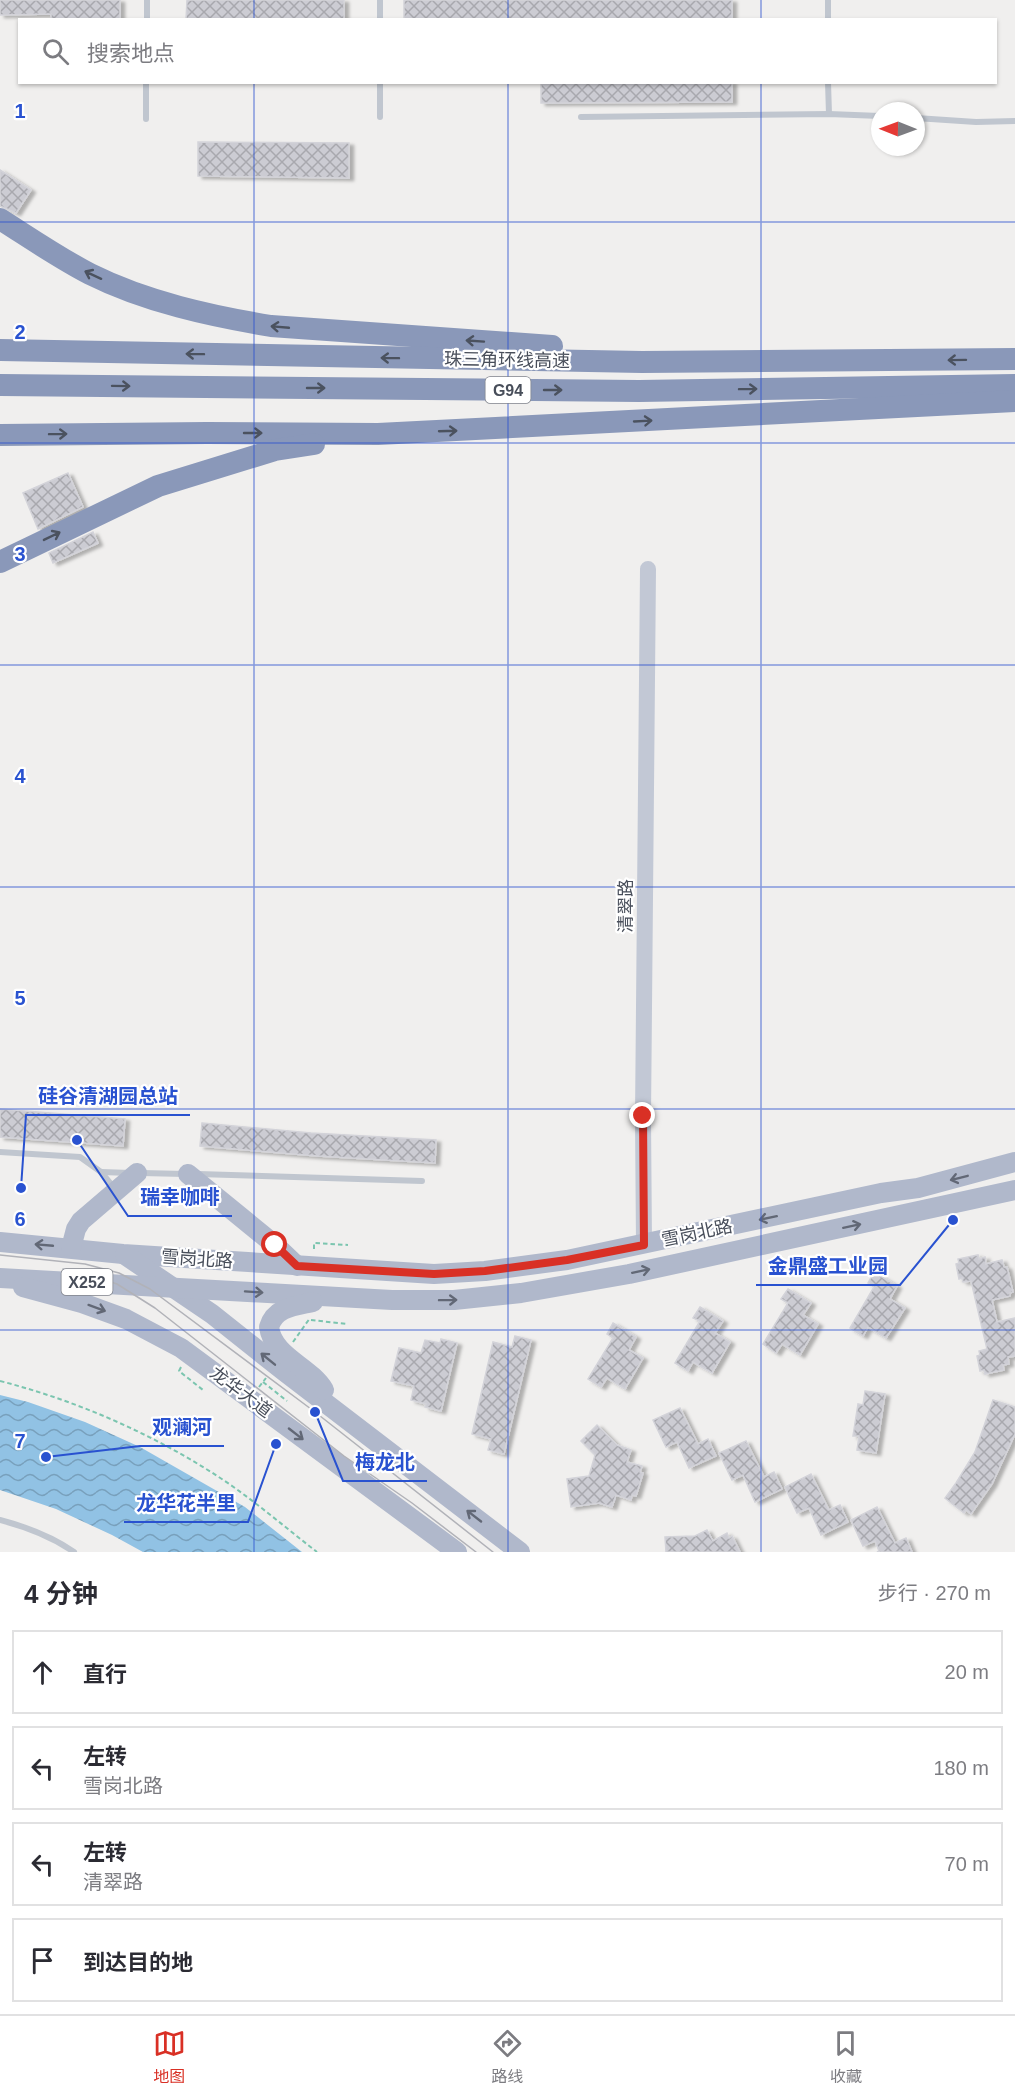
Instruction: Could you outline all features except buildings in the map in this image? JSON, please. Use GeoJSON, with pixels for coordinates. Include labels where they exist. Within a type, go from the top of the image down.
{"type":"FeatureCollection","features":[{"type":"Feature","properties":{"kind":"highway"},"geometry":{"type":"LineString","coordinates":[[0,219],[64,261],[93,275],[154,298],[244,322],[272,326],[784,361]]}},
{"type":"Feature","properties":{"kind":"highway","name":"珠三角环线高速"},"geometry":{"type":"LineString","coordinates":[[0,350],[642,362],[1015,359]]}},
{"type":"Feature","properties":{"kind":"highway","name":"珠三角环线高速"},"geometry":{"type":"LineString","coordinates":[[0,384],[628,391],[1015,385]]}},
{"type":"Feature","properties":{"kind":"highway"},"geometry":{"type":"LineString","coordinates":[[0,435],[378,434],[1015,401]]}},
{"type":"Feature","properties":{"kind":"highway"},"geometry":{"type":"LineString","coordinates":[[0,562],[158,486],[275,450],[378,434]]}},
{"type":"Feature","properties":{"kind":"main road","name":"雪岗北路"},"geometry":{"type":"LineString","coordinates":[[123,1254],[394,1273],[454,1273],[529,1266],[644,1245],[881,1193],[918,1188],[1015,1162]]}},
{"type":"Feature","properties":{"kind":"main road"},"geometry":{"type":"LineString","coordinates":[[71,1248],[76,1229],[81,1221],[137,1173]]}},
{"type":"Feature","properties":{"kind":"main road"},"geometry":{"type":"LineString","coordinates":[[188,1174],[275,1245],[297,1266]]}},
{"type":"Feature","properties":{"kind":"main road","name":"雪岗北路"},"geometry":{"type":"LineString","coordinates":[[174,1288],[392,1300],[454,1300],[521,1293],[629,1274],[1015,1190]]}},
{"type":"Feature","properties":{"kind":"main road","name":"X252"},"geometry":{"type":"LineString","coordinates":[[0,1242],[123,1254]]}},
{"type":"Feature","properties":{"kind":"main road"},"geometry":{"type":"LineString","coordinates":[[123,1254],[212,1314],[520,1552]]}},
{"type":"Feature","properties":{"kind":"main road"},"geometry":{"type":"LineString","coordinates":[[223,1289],[225,1261]]}},
{"type":"Feature","properties":{"kind":"main road","name":"X252"},"geometry":{"type":"LineString","coordinates":[[0,1278],[174,1288]]}},
{"type":"Feature","properties":{"kind":"main road","name":"龙华大道"},"geometry":{"type":"LineString","coordinates":[[0,1282],[82,1303],[126,1319],[165,1338],[224,1378],[307,1443],[457,1552]]}},
{"type":"Feature","properties":{"kind":"main road"},"geometry":{"type":"LineString","coordinates":[[331,1407],[318,1381],[275,1345],[269,1328],[274,1316],[282,1310],[337,1297]]}},
{"type":"Feature","properties":{"kind":"street","name":"清翠路"},"geometry":{"type":"LineString","coordinates":[[644,1245],[648,569]]}},
{"type":"Feature","properties":{"kind":"lane"},"geometry":{"type":"LineString","coordinates":[[147,0],[147,18]]}},
{"type":"Feature","properties":{"kind":"lane"},"geometry":{"type":"LineString","coordinates":[[380,0],[380,18]]}},
{"type":"Feature","properties":{"kind":"lane"},"geometry":{"type":"LineString","coordinates":[[828,0],[828,18]]}},
{"type":"Feature","properties":{"kind":"lane"},"geometry":{"type":"LineString","coordinates":[[146,84],[146,119]]}},
{"type":"Feature","properties":{"kind":"lane"},"geometry":{"type":"LineString","coordinates":[[380,84],[380,117]]}},
{"type":"Feature","properties":{"kind":"lane"},"geometry":{"type":"LineString","coordinates":[[828,84],[829,114]]}},
{"type":"Feature","properties":{"kind":"lane"},"geometry":{"type":"LineString","coordinates":[[581,117],[829,114],[871,116]]}},
{"type":"Feature","properties":{"kind":"lane"},"geometry":{"type":"LineString","coordinates":[[925,119],[976,122],[1015,121]]}},
{"type":"Feature","properties":{"kind":"lane"},"geometry":{"type":"LineString","coordinates":[[0,1152],[80,1157],[101,1172],[116,1191]]}},
{"type":"Feature","properties":{"kind":"lane"},"geometry":{"type":"LineString","coordinates":[[101,1172],[422,1181]]}},
{"type":"Feature","properties":{"kind":"lane"},"geometry":{"type":"LineString","coordinates":[[0,1520],[54,1539],[74,1552]]}},
{"type":"Feature","properties":{"kind":"path"},"geometry":{"type":"LineString","coordinates":[[314,1254],[314,1243],[348,1245]]}},
{"type":"Feature","properties":{"kind":"path"},"geometry":{"type":"LineString","coordinates":[[290,1347],[310,1320],[311,1309]]}},
{"type":"Feature","properties":{"kind":"path"},"geometry":{"type":"LineString","coordinates":[[310,1320],[347,1324]]}},
{"type":"Feature","properties":{"kind":"path"},"geometry":{"type":"LineString","coordinates":[[256,1390],[270,1373]]}},
{"type":"Feature","properties":{"kind":"path"},"geometry":{"type":"LineString","coordinates":[[0,1381],[24,1387],[134,1429],[211,1472],[317,1552]]}},
{"type":"Feature","properties":{"kind":"path"},"geometry":{"type":"LineString","coordinates":[[263,1382],[287,1401]]}},
{"type":"Feature","properties":{"kind":"water"},"geometry":{"type":"Polygon","coordinates":[[[0,1395],[28,1402],[85,1422],[140,1447],[245,1507],[302,1552],[143,1552],[56,1509],[0,1490],[0,1395]]]}},
{"type":"Feature","properties":{"kind":"tram line"},"geometry":{"type":"LineString","coordinates":[[0,1255],[85,1264],[119,1273],[150,1289],[315,1412],[493,1552]]}},
{"type":"Feature","properties":{"kind":"tram line"},"geometry":{"type":"LineString","coordinates":[[63,1269],[117,1284],[155,1308],[344,1456],[412,1503],[476,1552]]}},
{"type":"Feature","properties":{"kind":"place","name":"瑞幸咖啡"},"geometry":{"type":"Point","coordinates":[77,1140]}},
{"type":"Feature","properties":{"kind":"place","name":"硅谷清湖园总站"},"geometry":{"type":"Point","coordinates":[21,1188]}},
{"type":"Feature","properties":{"kind":"place","name":"金鼎盛工业园"},"geometry":{"type":"Point","coordinates":[953,1220]}},
{"type":"Feature","properties":{"kind":"place","name":"梅龙北"},"geometry":{"type":"Point","coordinates":[315,1412]}},
{"type":"Feature","properties":{"kind":"place","name":"龙华花半里"},"geometry":{"type":"Point","coordinates":[276,1444]}},
{"type":"Feature","properties":{"kind":"place","name":"观澜河"},"geometry":{"type":"Point","coordinates":[46,1457]}},
{"type":"Feature","properties":{"kind":"route"},"geometry":{"type":"LineString","coordinates":[[275,1245],[297,1266],[434,1274],[529,1266],[644,1245],[643,1116]]}}]}
